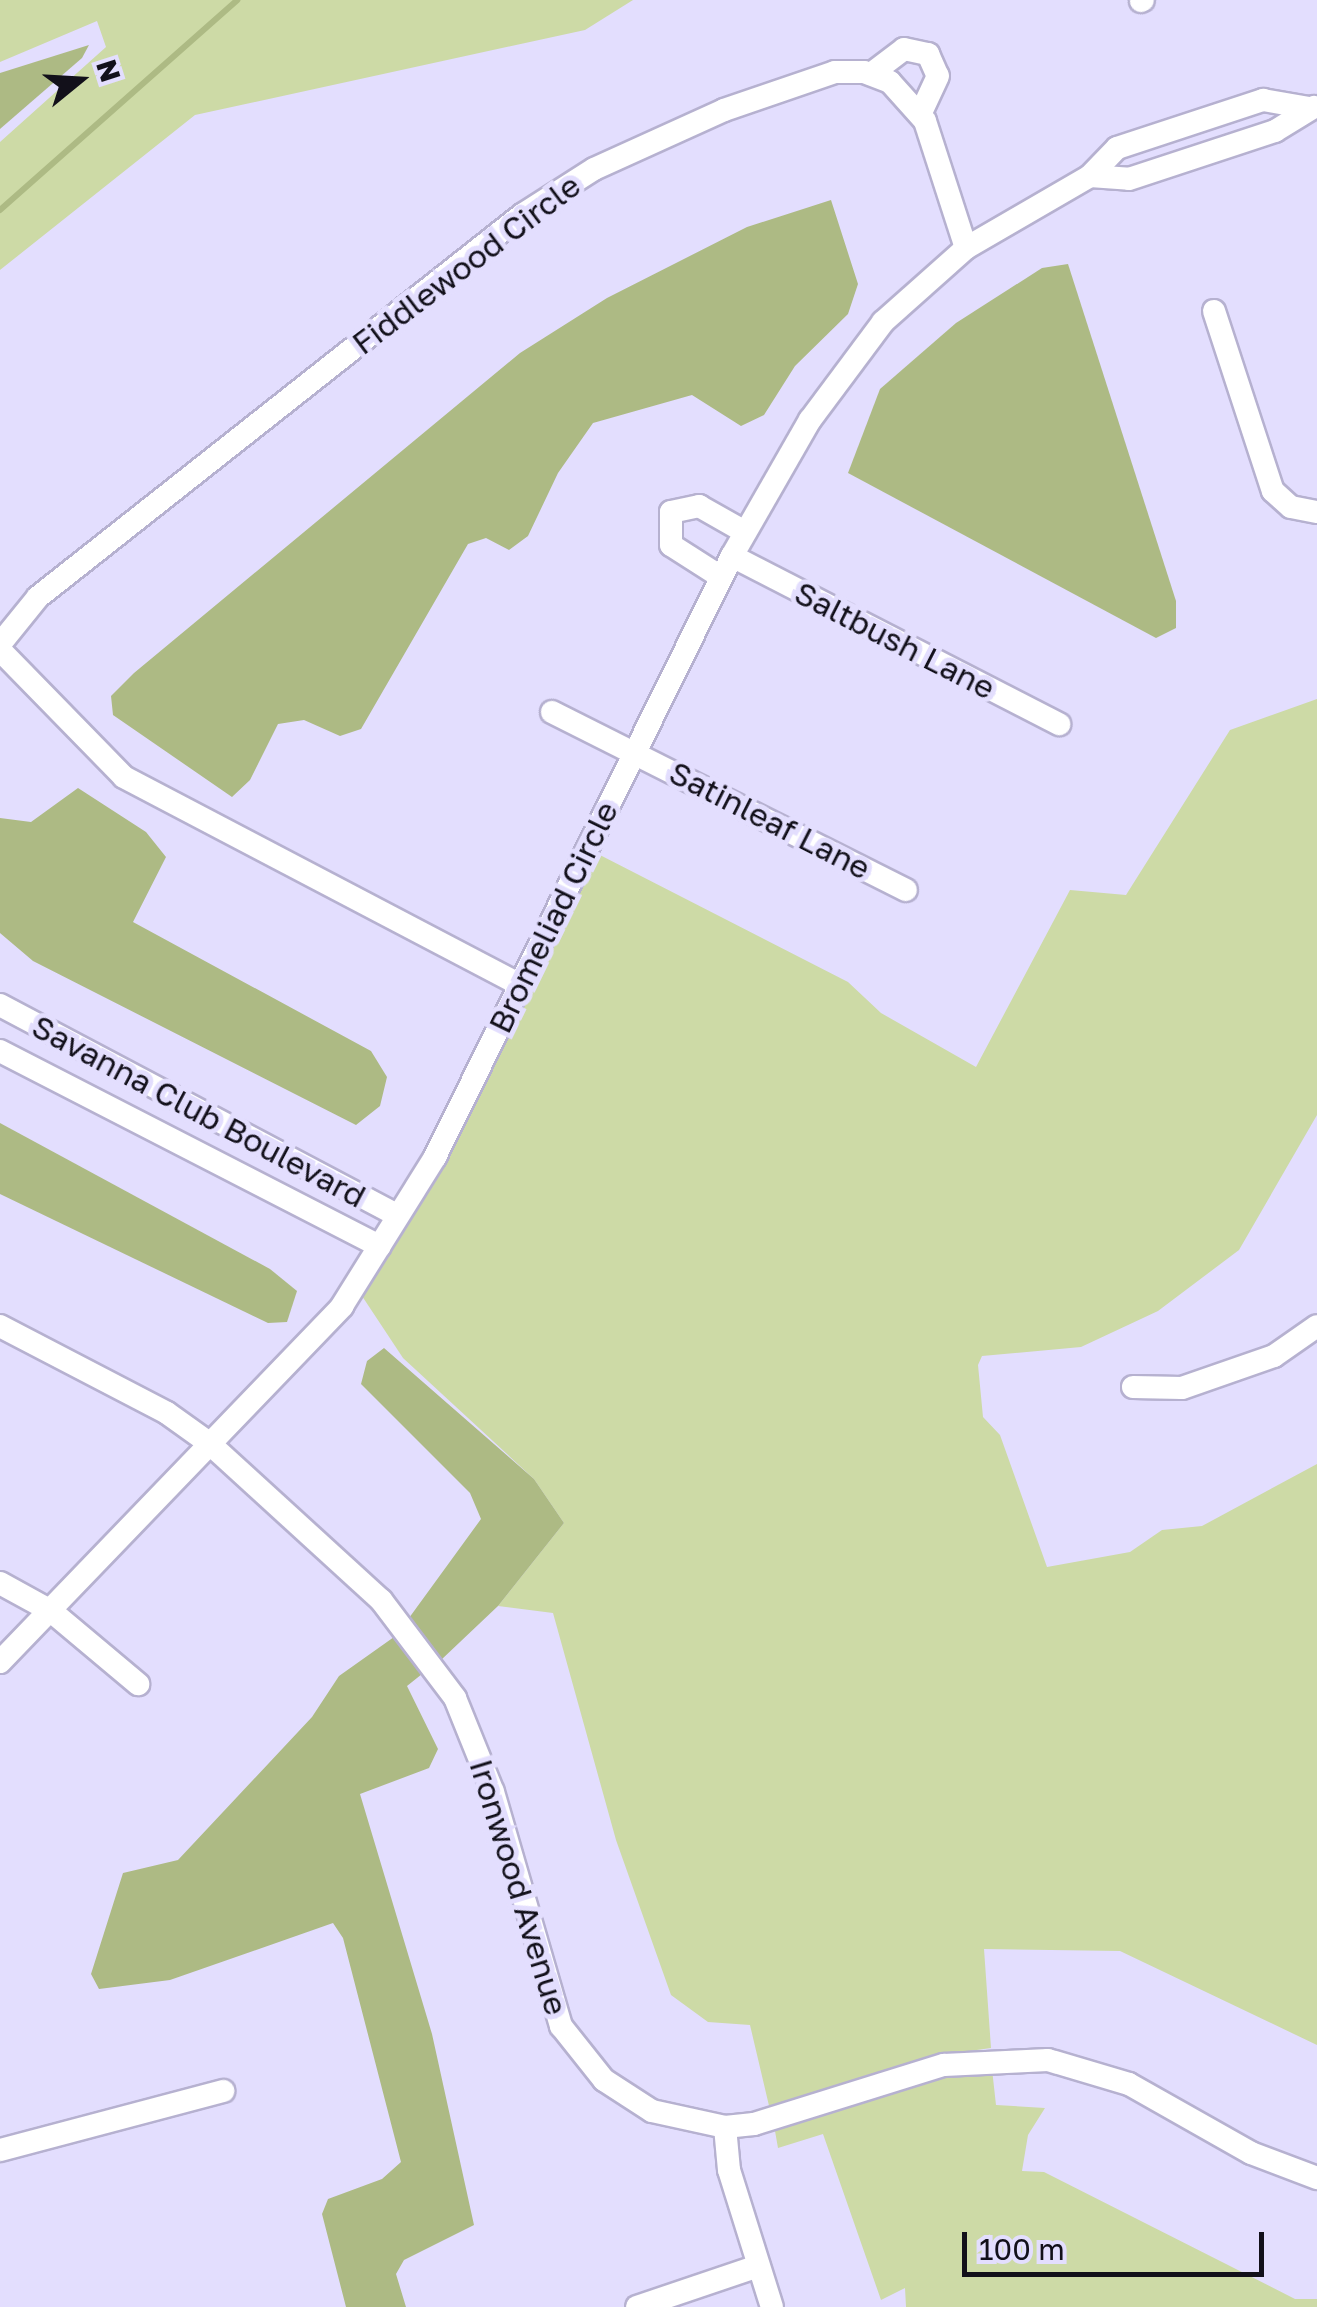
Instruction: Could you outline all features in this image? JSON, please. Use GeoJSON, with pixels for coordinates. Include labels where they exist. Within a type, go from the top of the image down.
{"type":"FeatureCollection","features":[{"type":"Feature","properties":{"kind":"street"},"geometry":{"type":"LineString","coordinates":[[921,112],[938,76],[928,54],[904,49],[871,74],[902,90],[921,112],[966,248]]}},
{"type":"Feature","properties":{"kind":"street","name":"Fiddlewood Circle"},"geometry":{"type":"LineString","coordinates":[[521,985],[124,777],[0,647],[38,597],[522,215],[594,170],[724,110],[821,76],[871,74]]}},
{"type":"Feature","properties":{"kind":"street","name":"Bromeliad Circle"},"geometry":{"type":"LineString","coordinates":[[0,1662],[209,1443],[309,1345],[380,1246],[435,1157],[745,532],[810,420],[883,322],[966,248],[1090,176],[1117,148],[1263,100],[1313,107]]}},
{"type":"Feature","properties":{"kind":"street","name":"Bromeliad Circle"},"geometry":{"type":"LineString","coordinates":[[1090,176],[1129,178],[1275,131],[1313,107]]}},
{"type":"Feature","properties":{"kind":"street"},"geometry":{"type":"LineString","coordinates":[[1214,311],[1272,490],[1292,508],[1317,512]]}},
{"type":"Feature","properties":{"kind":"street","name":"Saltbush Lane"},"geometry":{"type":"LineString","coordinates":[[745,532],[690,504],[671,512],[671,545],[726,567],[1059,724]]}},
{"type":"Feature","properties":{"kind":"street","name":"Satinleaf Lane"},"geometry":{"type":"LineString","coordinates":[[552,712],[906,890]]}},
{"type":"Feature","properties":{"kind":"street","name":"Savanna Club Boulevard"},"geometry":{"type":"LineString","coordinates":[[0,1006],[398,1216]]}},
{"type":"Feature","properties":{"kind":"street","name":"Savanna Club Boulevard"},"geometry":{"type":"LineString","coordinates":[[0,1051],[380,1246]]}},
{"type":"Feature","properties":{"kind":"street","name":"Ironwood Avenue"},"geometry":{"type":"LineString","coordinates":[[0,1326],[168,1413],[209,1443],[381,1600],[455,1698],[494,1792],[561,2026],[604,2080],[652,2111],[724,2127],[781,2118],[944,2066],[1048,2060],[1128,2084],[1250,2153],[1317,2178]]}},
{"type":"Feature","properties":{"kind":"street"},"geometry":{"type":"LineString","coordinates":[[1133,1387],[1182,1388],[1274,1356],[1317,1326]]}},
{"type":"Feature","properties":{"kind":"street"},"geometry":{"type":"LineString","coordinates":[[0,1583],[51,1611],[138,1684]]}},
{"type":"Feature","properties":{"kind":"street"},"geometry":{"type":"LineString","coordinates":[[0,2150],[224,2090]]}},
{"type":"Feature","properties":{"kind":"street"},"geometry":{"type":"LineString","coordinates":[[724,2127],[729,2170],[772,2307]]}},
{"type":"Feature","properties":{"kind":"street"},"geometry":{"type":"LineString","coordinates":[[637,2307],[758,2266]]}},
{"type":"Feature","properties":{"kind":"shaded area"},"geometry":{"type":"Polygon","coordinates":[[[0,0],[633,0],[585,30],[195,115],[0,270],[0,142],[106,47],[97,21],[0,62],[0,0]]]}},
{"type":"Feature","properties":{"kind":"shaded area"},"geometry":{"type":"Polygon","coordinates":[[[89,45],[82,58],[0,129],[0,73],[89,45]]]}},
{"type":"Feature","properties":{"kind":"shaded area"},"geometry":{"type":"Polygon","coordinates":[[[831,200],[858,284],[848,314],[795,366],[764,415],[741,426],[692,395],[593,423],[558,473],[528,536],[509,550],[486,538],[468,544],[361,729],[340,736],[304,720],[278,724],[250,780],[232,797],[113,715],[111,696],[134,673],[520,353],[607,298],[747,227],[831,200]]]}},
{"type":"Feature","properties":{"kind":"shaded area"},"geometry":{"type":"Polygon","coordinates":[[[1068,264],[1176,601],[1176,628],[1156,638],[848,473],[880,389],[956,323],[1042,268],[1068,264]]]}},
{"type":"Feature","properties":{"kind":"shaded area"},"geometry":{"type":"Polygon","coordinates":[[[1317,699],[1317,1115],[1239,1250],[1158,1311],[1081,1347],[982,1356],[978,1365],[983,1417],[1000,1435],[1047,1567],[1130,1552],[1162,1530],[1202,1526],[1317,1464],[1317,2045],[1120,1951],[984,1949],[991,2048],[941,2055],[770,2110],[750,2025],[708,2022],[671,1995],[616,1840],[553,1613],[498,1606],[564,1523],[534,1479],[403,1358],[362,1296],[446,1161],[596,853],[848,982],[881,1013],[976,1067],[1070,890],[1126,895],[1230,730],[1317,699]]]}},
{"type":"Feature","properties":{"kind":"shaded area"},"geometry":{"type":"Polygon","coordinates":[[[78,788],[146,832],[166,857],[133,922],[371,1051],[387,1077],[380,1106],[356,1125],[33,961],[0,933],[0,818],[31,822],[78,788]]]}},
{"type":"Feature","properties":{"kind":"shaded area"},"geometry":{"type":"Polygon","coordinates":[[[0,1123],[270,1269],[297,1291],[287,1322],[268,1323],[0,1194],[0,1123]]]}},
{"type":"Feature","properties":{"kind":"shaded area"},"geometry":{"type":"Polygon","coordinates":[[[384,1348],[534,1479],[564,1523],[498,1606],[441,1660],[409,1618],[481,1519],[470,1493],[361,1384],[367,1361],[384,1348]]]}},
{"type":"Feature","properties":{"kind":"shaded area"},"geometry":{"type":"Polygon","coordinates":[[[394,1637],[422,1674],[407,1686],[438,1749],[429,1768],[360,1794],[432,2034],[474,2225],[404,2260],[396,2274],[406,2307],[346,2307],[322,2214],[328,2199],[382,2179],[401,2162],[343,1938],[333,1923],[170,1980],[99,1989],[91,1974],[123,1873],[178,1860],[312,1717],[339,1676],[394,1637]]]}},
{"type":"Feature","properties":{"kind":"shaded area"},"geometry":{"type":"Polygon","coordinates":[[[992,2069],[996,2105],[1045,2108],[1028,2135],[1022,2171],[1044,2172],[1295,2299],[1317,2299],[1317,2307],[906,2307],[905,2288],[881,2300],[823,2134],[778,2148],[775,2131],[946,2076],[992,2069]]]}},
{"type":"Feature","properties":{"kind":"waterway"},"geometry":{"type":"LineString","coordinates":[[0,210],[237,0]]}}]}
